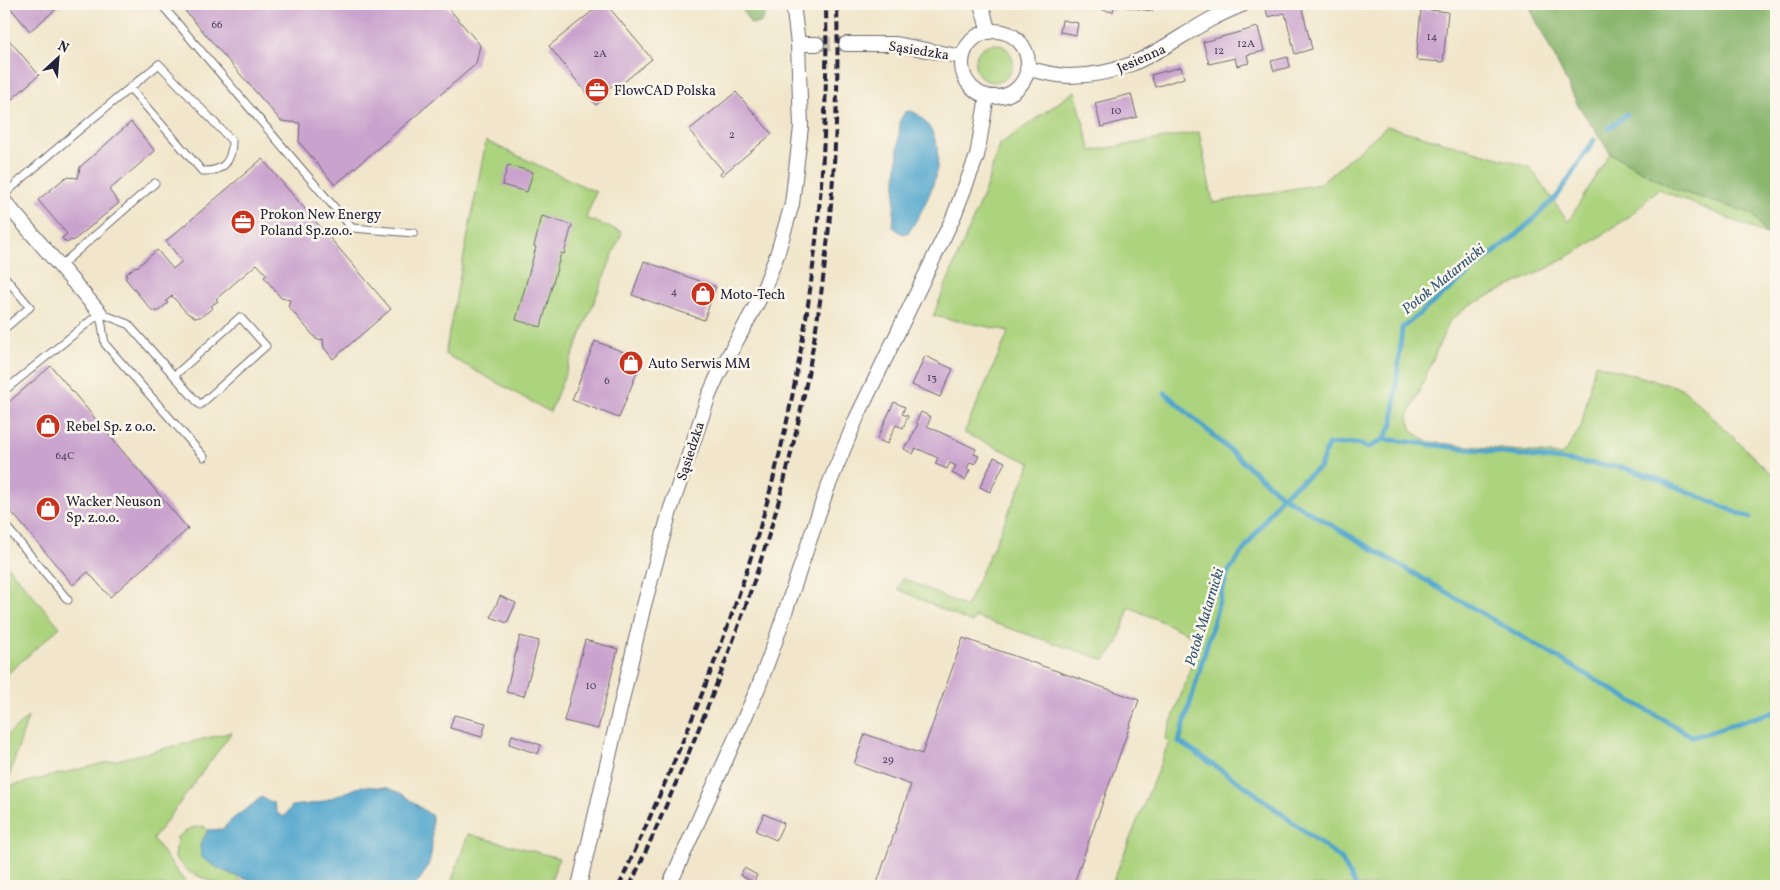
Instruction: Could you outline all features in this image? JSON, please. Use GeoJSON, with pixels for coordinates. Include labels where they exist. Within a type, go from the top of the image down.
{"type":"FeatureCollection","features":[{"type":"Feature","properties":{"kind":"street"},"geometry":{"type":"LineString","coordinates":[[793,4],[798,44],[817,44]]}},
{"type":"Feature","properties":{"kind":"street"},"geometry":{"type":"LineString","coordinates":[[982,4],[989,32]]}},
{"type":"Feature","properties":{"kind":"street","name":"Jesienna"},"geometry":{"type":"LineString","coordinates":[[1027,69],[1075,76],[1127,67],[1152,56],[1213,18],[1244,4]]}},
{"type":"Feature","properties":{"kind":"street"},"geometry":{"type":"LineString","coordinates":[[989,32],[1009,34],[1018,40],[1024,49],[1027,59],[1024,79],[1017,88],[1008,94],[998,97],[987,96],[977,92],[964,77],[962,67],[964,51],[972,40],[989,32]]}},
{"type":"Feature","properties":{"kind":"street","name":"Sąsiedzka"},"geometry":{"type":"LineString","coordinates":[[580,886],[643,609],[652,583],[670,511],[709,396],[718,375],[761,296],[777,255],[792,204],[801,127],[798,44]]}},
{"type":"Feature","properties":{"kind":"street","name":"Sąsiedzka"},"geometry":{"type":"LineString","coordinates":[[846,44],[896,44],[962,57]]}},
{"type":"Feature","properties":{"kind":"street"},"geometry":{"type":"LineString","coordinates":[[669,886],[758,688],[776,642],[827,489],[857,417],[953,218],[977,156],[987,96]]}},
{"type":"Feature","properties":{"kind":"street"},"geometry":{"type":"LineString","coordinates":[[4,201],[100,313]]}},
{"type":"Feature","properties":{"kind":"lane"},"geometry":{"type":"LineString","coordinates":[[161,4],[352,228],[414,233]]}},
{"type":"Feature","properties":{"kind":"lane"},"geometry":{"type":"LineString","coordinates":[[4,195],[130,88],[159,64],[232,141],[229,160],[221,168],[202,171],[130,88]]}},
{"type":"Feature","properties":{"kind":"lane"},"geometry":{"type":"LineString","coordinates":[[60,266],[156,184]]}},
{"type":"Feature","properties":{"kind":"lane"},"geometry":{"type":"LineString","coordinates":[[4,276],[30,307],[4,329]]}},
{"type":"Feature","properties":{"kind":"lane"},"geometry":{"type":"LineString","coordinates":[[100,313],[128,324],[174,376],[200,405],[266,346],[240,317],[174,376]]}},
{"type":"Feature","properties":{"kind":"lane"},"geometry":{"type":"LineString","coordinates":[[4,391],[100,313]]}},
{"type":"Feature","properties":{"kind":"lane"},"geometry":{"type":"LineString","coordinates":[[100,313],[105,344],[204,457]]}},
{"type":"Feature","properties":{"kind":"lane"},"geometry":{"type":"LineString","coordinates":[[4,524],[68,600]]}},
{"type":"Feature","properties":{"kind":"green space"},"geometry":{"type":"Polygon","coordinates":[[[738,4],[765,4],[766,14],[760,23],[751,24],[738,4]]]}},
{"type":"Feature","properties":{"kind":"green space"},"geometry":{"type":"Polygon","coordinates":[[[1528,4],[1776,4],[1776,236],[1766,234],[1753,214],[1676,190],[1610,153],[1578,105],[1528,4]]]}},
{"type":"Feature","properties":{"kind":"green space"},"geometry":{"type":"Polygon","coordinates":[[[994,44],[1001,45],[1007,50],[1012,56],[1012,70],[1007,76],[1001,81],[994,82],[987,81],[981,76],[976,70],[975,63],[976,56],[981,50],[987,45],[994,44]]]}},
{"type":"Feature","properties":{"kind":"green space"},"geometry":{"type":"Polygon","coordinates":[[[1075,91],[1091,151],[1199,132],[1213,203],[1320,184],[1387,126],[1530,167],[1568,222],[1610,153],[1676,190],[1753,214],[1766,234],[1658,189],[1630,216],[1588,245],[1548,268],[1468,306],[1449,322],[1408,417],[1412,431],[1429,442],[1561,455],[1581,427],[1595,364],[1681,388],[1770,473],[1776,476],[1776,886],[1111,886],[1169,742],[1165,739],[1188,676],[1198,638],[1129,607],[1117,645],[1105,660],[975,617],[972,623],[898,589],[903,578],[966,607],[1031,463],[964,433],[1009,331],[933,316],[987,185],[999,145],[1075,91]]]}},
{"type":"Feature","properties":{"kind":"green space"},"geometry":{"type":"Polygon","coordinates":[[[486,141],[596,192],[586,218],[622,232],[550,412],[445,354],[486,141]]]}},
{"type":"Feature","properties":{"kind":"green space"},"geometry":{"type":"Polygon","coordinates":[[[4,562],[60,627],[4,677],[4,562]]]}},
{"type":"Feature","properties":{"kind":"green space"},"geometry":{"type":"Polygon","coordinates":[[[28,717],[6,787],[232,732],[153,839],[188,886],[4,886],[4,738],[28,717]]]}},
{"type":"Feature","properties":{"kind":"green space"},"geometry":{"type":"Polygon","coordinates":[[[204,826],[208,830],[200,845],[241,881],[264,886],[222,886],[189,872],[175,858],[177,837],[191,828],[204,826]]]}},
{"type":"Feature","properties":{"kind":"green space"},"geometry":{"type":"Polygon","coordinates":[[[468,834],[559,858],[549,886],[450,886],[468,834]]]}},
{"type":"Feature","properties":{"kind":"water"},"geometry":{"type":"Polygon","coordinates":[[[911,111],[921,117],[934,136],[937,164],[935,179],[923,207],[909,232],[902,234],[893,227],[900,120],[905,112],[911,111]]]}},
{"type":"Feature","properties":{"kind":"water"},"geometry":{"type":"Polygon","coordinates":[[[362,786],[388,788],[402,794],[432,816],[430,861],[414,886],[290,886],[271,884],[252,881],[234,875],[217,868],[201,857],[200,845],[208,830],[223,829],[261,797],[274,803],[277,813],[284,817],[292,806],[318,803],[362,786]]]}},
{"type":"Feature","properties":{"kind":"building"},"geometry":{"type":"Polygon","coordinates":[[[7,4],[58,4],[60,6],[30,31],[7,4]]]}},
{"type":"Feature","properties":{"kind":"building"},"geometry":{"type":"Polygon","coordinates":[[[179,4],[445,4],[480,45],[476,64],[335,185],[299,142],[300,123],[281,121],[179,4]]]}},
{"type":"Feature","properties":{"kind":"building"},"geometry":{"type":"Polygon","coordinates":[[[601,4],[606,4],[652,59],[619,86],[616,82],[607,90],[609,94],[596,105],[549,46],[601,4]]]}},
{"type":"Feature","properties":{"kind":"building"},"geometry":{"type":"Polygon","coordinates":[[[1104,4],[1154,4],[1152,11],[1114,5],[1113,12],[1103,10],[1104,4]]]}},
{"type":"Feature","properties":{"kind":"building"},"geometry":{"type":"Polygon","coordinates":[[[1288,4],[1301,4],[1312,49],[1295,54],[1285,13],[1268,17],[1266,9],[1288,4]]]}},
{"type":"Feature","properties":{"kind":"building"},"geometry":{"type":"Polygon","coordinates":[[[1421,9],[1448,12],[1443,62],[1416,60],[1421,9]]]}},
{"type":"Feature","properties":{"kind":"building"},"geometry":{"type":"Polygon","coordinates":[[[1062,20],[1078,23],[1076,35],[1060,32],[1062,20]]]}},
{"type":"Feature","properties":{"kind":"building"},"geometry":{"type":"Polygon","coordinates":[[[1258,27],[1264,51],[1247,55],[1249,63],[1237,66],[1235,58],[1209,64],[1203,42],[1258,27]]]}},
{"type":"Feature","properties":{"kind":"building"},"geometry":{"type":"Polygon","coordinates":[[[4,34],[39,75],[4,106],[4,34]]]}},
{"type":"Feature","properties":{"kind":"building"},"geometry":{"type":"Polygon","coordinates":[[[1288,57],[1290,67],[1274,71],[1271,61],[1288,57]]]}},
{"type":"Feature","properties":{"kind":"building"},"geometry":{"type":"Polygon","coordinates":[[[1181,67],[1184,78],[1155,87],[1151,75],[1181,67]]]}},
{"type":"Feature","properties":{"kind":"building"},"geometry":{"type":"Polygon","coordinates":[[[736,92],[772,134],[721,176],[720,174],[723,171],[689,130],[736,92]]]}},
{"type":"Feature","properties":{"kind":"building"},"geometry":{"type":"Polygon","coordinates":[[[1131,94],[1137,117],[1101,127],[1095,103],[1131,94]]]}},
{"type":"Feature","properties":{"kind":"building"},"geometry":{"type":"Polygon","coordinates":[[[131,122],[155,151],[109,190],[119,203],[73,241],[71,240],[67,243],[62,238],[67,234],[38,200],[66,177],[78,178],[80,167],[131,122]]]}},
{"type":"Feature","properties":{"kind":"building"},"geometry":{"type":"Polygon","coordinates":[[[262,159],[391,309],[333,359],[324,348],[323,339],[317,340],[288,306],[290,300],[281,298],[264,277],[267,275],[257,264],[216,299],[218,301],[211,306],[213,308],[196,318],[187,313],[172,296],[166,301],[168,303],[157,312],[155,310],[153,312],[125,278],[127,276],[125,275],[157,250],[173,269],[182,261],[166,241],[262,159]]]}},
{"type":"Feature","properties":{"kind":"building"},"geometry":{"type":"Polygon","coordinates":[[[508,165],[533,172],[527,192],[502,185],[508,165]]]}},
{"type":"Feature","properties":{"kind":"building"},"geometry":{"type":"Polygon","coordinates":[[[542,216],[572,225],[564,254],[561,253],[541,327],[516,320],[536,247],[534,246],[542,216]]]}},
{"type":"Feature","properties":{"kind":"building"},"geometry":{"type":"Polygon","coordinates":[[[644,261],[716,287],[704,320],[632,295],[644,261]]]}},
{"type":"Feature","properties":{"kind":"building"},"geometry":{"type":"Polygon","coordinates":[[[595,341],[642,359],[619,418],[572,400],[595,341]]]}},
{"type":"Feature","properties":{"kind":"building"},"geometry":{"type":"Polygon","coordinates":[[[925,356],[953,369],[940,397],[912,385],[925,356]]]}},
{"type":"Feature","properties":{"kind":"building"},"geometry":{"type":"Polygon","coordinates":[[[51,366],[188,529],[110,597],[88,572],[73,585],[4,503],[4,406],[51,366]]]}},
{"type":"Feature","properties":{"kind":"building"},"geometry":{"type":"Polygon","coordinates":[[[894,402],[905,407],[902,414],[908,416],[903,428],[896,425],[887,444],[877,439],[894,402]]]}},
{"type":"Feature","properties":{"kind":"building"},"geometry":{"type":"Polygon","coordinates":[[[921,412],[931,417],[927,426],[976,449],[974,454],[979,456],[975,464],[970,462],[967,469],[970,470],[965,480],[952,473],[956,466],[950,463],[947,469],[935,464],[938,458],[916,448],[913,454],[904,449],[918,424],[916,422],[921,412]]]}},
{"type":"Feature","properties":{"kind":"building"},"geometry":{"type":"Polygon","coordinates":[[[994,457],[1005,462],[990,492],[980,487],[994,457]]]}},
{"type":"Feature","properties":{"kind":"building"},"geometry":{"type":"Polygon","coordinates":[[[500,596],[516,603],[507,623],[491,617],[500,596]]]}},
{"type":"Feature","properties":{"kind":"building"},"geometry":{"type":"Polygon","coordinates":[[[520,636],[539,641],[524,696],[506,692],[520,636]]]}},
{"type":"Feature","properties":{"kind":"building"},"geometry":{"type":"Polygon","coordinates":[[[963,638],[1139,700],[1073,886],[876,886],[911,785],[854,764],[865,734],[922,754],[963,638]]]}},
{"type":"Feature","properties":{"kind":"building"},"geometry":{"type":"Polygon","coordinates":[[[585,640],[618,649],[598,729],[564,721],[585,640]]]}},
{"type":"Feature","properties":{"kind":"building"},"geometry":{"type":"Polygon","coordinates":[[[454,715],[486,723],[482,737],[450,728],[454,715]]]}},
{"type":"Feature","properties":{"kind":"building"},"geometry":{"type":"Polygon","coordinates":[[[512,735],[541,745],[538,754],[509,744],[512,735]]]}},
{"type":"Feature","properties":{"kind":"building"},"geometry":{"type":"Polygon","coordinates":[[[764,814],[784,823],[776,840],[756,831],[764,814]]]}},
{"type":"Feature","properties":{"kind":"building"},"geometry":{"type":"Polygon","coordinates":[[[744,868],[757,875],[754,882],[740,875],[744,868]]]}},
{"type":"Feature","properties":{"kind":"waterway","name":"Potok Matarnicki"},"geometry":{"type":"LineString","coordinates":[[1609,128],[1627,114]]}},
{"type":"Feature","properties":{"kind":"waterway","name":"Potok Matarnicki"},"geometry":{"type":"LineString","coordinates":[[1356,886],[1341,859],[1248,788],[1179,742],[1227,574],[1282,496],[1320,467],[1328,445],[1357,443],[1368,448],[1384,439],[1393,423],[1402,328],[1524,228],[1558,195],[1594,140]]}},
{"type":"Feature","properties":{"kind":"waterway"},"geometry":{"type":"LineString","coordinates":[[1165,393],[1282,496],[1693,737],[1776,711]]}},
{"type":"Feature","properties":{"kind":"waterway"},"geometry":{"type":"LineString","coordinates":[[1384,439],[1621,467],[1658,479],[1750,518]]}},
{"type":"Feature","properties":{"kind":"tunnel"},"geometry":{"type":"LineString","coordinates":[[817,44],[846,44]]}},
{"type":"Feature","properties":{"kind":"railway"},"geometry":{"type":"LineString","coordinates":[[619,886],[714,664],[746,573],[777,463],[792,398],[813,268],[824,136],[826,4]]}},
{"type":"Feature","properties":{"kind":"railway"},"geometry":{"type":"LineString","coordinates":[[630,886],[688,755],[740,622],[756,577],[788,467],[803,402],[815,336],[831,204],[835,137],[837,4]]}},
{"type":"Feature","properties":{"kind":"place","name":"FlowCAD Polska"},"geometry":{"type":"Point","coordinates":[597,90]}},
{"type":"Feature","properties":{"kind":"place","name":"Prokon New Energy Poland Sp.zo.o."},"geometry":{"type":"Point","coordinates":[243,222]}},
{"type":"Feature","properties":{"kind":"place","name":"Moto-Tech"},"geometry":{"type":"Point","coordinates":[703,294]}},
{"type":"Feature","properties":{"kind":"place","name":"Auto Serwis MM"},"geometry":{"type":"Point","coordinates":[631,363]}},
{"type":"Feature","properties":{"kind":"place","name":"Rebel Sp. z o.o."},"geometry":{"type":"Point","coordinates":[48,426]}},
{"type":"Feature","properties":{"kind":"place","name":"Wacker Neuson Sp. z.o.o."},"geometry":{"type":"Point","coordinates":[48,509]}}]}
